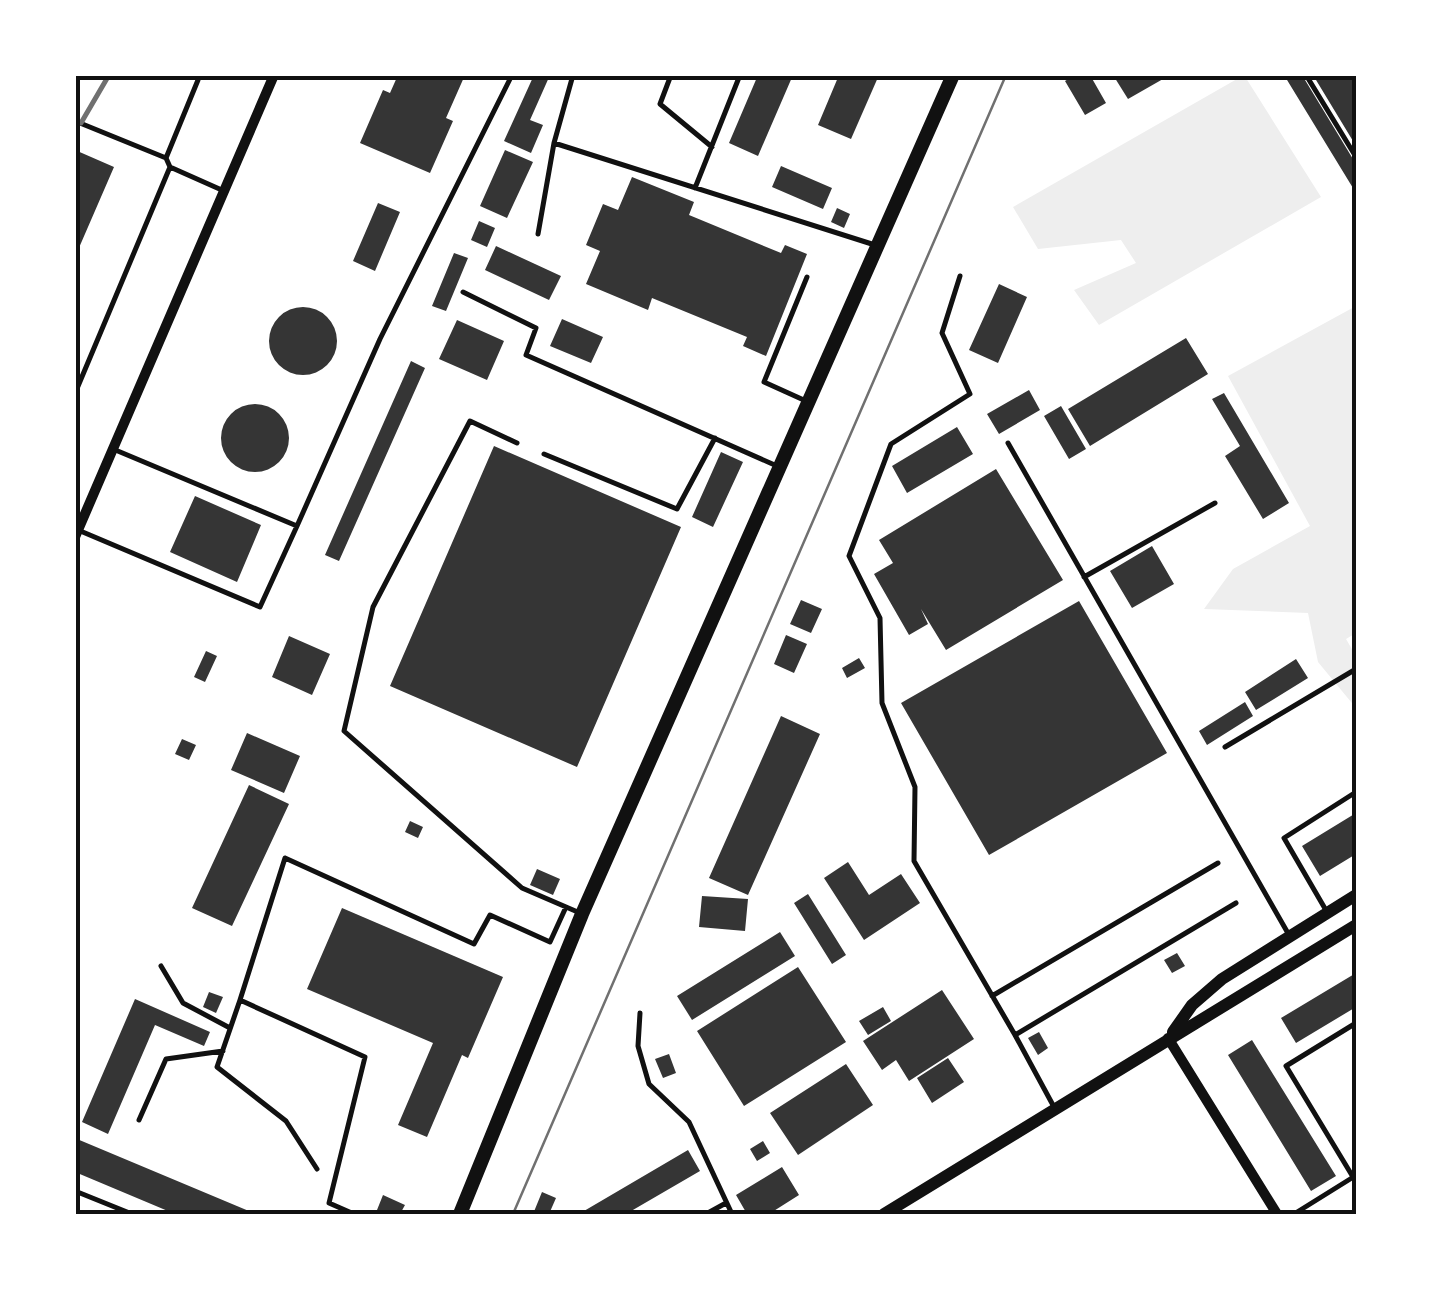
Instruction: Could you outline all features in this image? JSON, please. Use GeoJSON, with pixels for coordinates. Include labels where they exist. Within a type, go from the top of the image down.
{"type":"FeatureCollection","features":[{"type":"Feature","properties":{"kind":"main road"},"geometry":{"type":"LineString","coordinates":[[460,1214],[582,914],[953,75]]}},
{"type":"Feature","properties":{"kind":"street"},"geometry":{"type":"LineString","coordinates":[[77,534],[274,75]]}},
{"type":"Feature","properties":{"kind":"street"},"geometry":{"type":"LineString","coordinates":[[1168,1038],[1192,1006],[1222,979],[1356,895]]}},
{"type":"Feature","properties":{"kind":"street"},"geometry":{"type":"LineString","coordinates":[[884,1214],[1356,925]]}},
{"type":"Feature","properties":{"kind":"street"},"geometry":{"type":"LineString","coordinates":[[1168,1038],[1277,1214]]}},
{"type":"Feature","properties":{"kind":"lane"},"geometry":{"type":"LineString","coordinates":[[77,534],[260,607],[380,339],[512,75]]}},
{"type":"Feature","properties":{"kind":"lane"},"geometry":{"type":"LineString","coordinates":[[538,234],[554,143],[573,75]]}},
{"type":"Feature","properties":{"kind":"lane"},"geometry":{"type":"LineString","coordinates":[[671,75],[660,104],[712,147]]}},
{"type":"Feature","properties":{"kind":"lane"},"geometry":{"type":"LineString","coordinates":[[695,188],[740,75]]}},
{"type":"Feature","properties":{"kind":"lane"},"geometry":{"type":"LineString","coordinates":[[1306,75],[1356,156]]}},
{"type":"Feature","properties":{"kind":"lane"},"geometry":{"type":"LineString","coordinates":[[75,444],[76,391],[170,168],[166,158],[198,80]]}},
{"type":"Feature","properties":{"kind":"lane"},"geometry":{"type":"LineString","coordinates":[[75,121],[166,158]]}},
{"type":"Feature","properties":{"kind":"lane"},"geometry":{"type":"LineString","coordinates":[[554,143],[878,246]]}},
{"type":"Feature","properties":{"kind":"lane"},"geometry":{"type":"LineString","coordinates":[[170,168],[224,191]]}},
{"type":"Feature","properties":{"kind":"lane"},"geometry":{"type":"LineString","coordinates":[[960,276],[942,333],[970,394],[891,444],[849,556],[880,618],[882,703],[915,787],[914,860],[1055,1108]]}},
{"type":"Feature","properties":{"kind":"lane"},"geometry":{"type":"LineString","coordinates":[[807,277],[764,382],[808,403]]}},
{"type":"Feature","properties":{"kind":"lane"},"geometry":{"type":"LineString","coordinates":[[464,292],[536,328],[526,355],[780,467]]}},
{"type":"Feature","properties":{"kind":"lane"},"geometry":{"type":"LineString","coordinates":[[518,444],[470,421],[373,607],[344,732],[522,888],[582,914]]}},
{"type":"Feature","properties":{"kind":"lane"},"geometry":{"type":"LineString","coordinates":[[544,454],[677,509],[715,438]]}},
{"type":"Feature","properties":{"kind":"lane"},"geometry":{"type":"LineString","coordinates":[[1008,443],[1289,935]]}},
{"type":"Feature","properties":{"kind":"lane"},"geometry":{"type":"LineString","coordinates":[[113,449],[297,526]]}},
{"type":"Feature","properties":{"kind":"lane"},"geometry":{"type":"LineString","coordinates":[[1084,577],[1215,503]]}},
{"type":"Feature","properties":{"kind":"lane"},"geometry":{"type":"LineString","coordinates":[[1225,748],[1356,669]]}},
{"type":"Feature","properties":{"kind":"lane"},"geometry":{"type":"LineString","coordinates":[[1327,912],[1284,838],[1356,792]]}},
{"type":"Feature","properties":{"kind":"lane"},"geometry":{"type":"LineString","coordinates":[[317,1169],[286,1121],[217,1067],[285,858],[474,944],[490,915],[550,942],[566,907]]}},
{"type":"Feature","properties":{"kind":"lane"},"geometry":{"type":"LineString","coordinates":[[992,996],[1218,863]]}},
{"type":"Feature","properties":{"kind":"lane"},"geometry":{"type":"LineString","coordinates":[[1015,1035],[1236,903]]}},
{"type":"Feature","properties":{"kind":"lane"},"geometry":{"type":"LineString","coordinates":[[160,966],[183,1003],[230,1028]]}},
{"type":"Feature","properties":{"kind":"lane"},"geometry":{"type":"LineString","coordinates":[[240,1000],[365,1058],[329,1203],[354,1214]]}},
{"type":"Feature","properties":{"kind":"lane"},"geometry":{"type":"LineString","coordinates":[[640,1013],[638,1046],[649,1084],[689,1122],[732,1214]]}},
{"type":"Feature","properties":{"kind":"lane"},"geometry":{"type":"LineString","coordinates":[[1294,1214],[1355,1176],[1286,1066],[1356,1024]]}},
{"type":"Feature","properties":{"kind":"lane"},"geometry":{"type":"LineString","coordinates":[[139,1120],[166,1059],[222,1050]]}},
{"type":"Feature","properties":{"kind":"lane"},"geometry":{"type":"LineString","coordinates":[[75,1191],[132,1214]]}},
{"type":"Feature","properties":{"kind":"lane"},"geometry":{"type":"LineString","coordinates":[[706,1214],[726,1203]]}},
{"type":"Feature","properties":{"kind":"shaded area"},"geometry":{"type":"Polygon","coordinates":[[[1244,75],[1321,197],[1099,325],[1074,290],[1136,263],[1121,240],[1038,249],[1013,207],[1244,75]]]}},
{"type":"Feature","properties":{"kind":"shaded area"},"geometry":{"type":"Polygon","coordinates":[[[1356,306],[1356,633],[1346,639],[1356,656],[1356,708],[1318,662],[1308,613],[1204,609],[1233,569],[1310,526],[1228,376],[1356,306]]]}},
{"type":"Feature","properties":{"kind":"building"},"geometry":{"type":"Polygon","coordinates":[[[398,75],[465,75],[446,118],[453,121],[430,173],[360,143],[383,90],[390,93],[398,75]]]}},
{"type":"Feature","properties":{"kind":"building"},"geometry":{"type":"Polygon","coordinates":[[[534,75],[550,75],[530,120],[543,125],[531,153],[504,141],[534,75]]]}},
{"type":"Feature","properties":{"kind":"building"},"geometry":{"type":"Polygon","coordinates":[[[758,75],[793,75],[758,156],[729,143],[758,75]]]}},
{"type":"Feature","properties":{"kind":"building"},"geometry":{"type":"Polygon","coordinates":[[[839,75],[879,75],[851,139],[818,125],[839,75]]]}},
{"type":"Feature","properties":{"kind":"building"},"geometry":{"type":"Polygon","coordinates":[[[1075,75],[1090,75],[1106,103],[1085,115],[1065,81],[1075,75]]]}},
{"type":"Feature","properties":{"kind":"building"},"geometry":{"type":"Polygon","coordinates":[[[1113,75],[1170,75],[1128,99],[1113,75]]]}},
{"type":"Feature","properties":{"kind":"building"},"geometry":{"type":"Polygon","coordinates":[[[1284,75],[1302,75],[1356,164],[1356,193],[1284,75]]]}},
{"type":"Feature","properties":{"kind":"building"},"geometry":{"type":"Polygon","coordinates":[[[1313,75],[1351,75],[1356,84],[1356,146],[1313,75]]]}},
{"type":"Feature","properties":{"kind":"building"},"geometry":{"type":"Polygon","coordinates":[[[75,150],[114,167],[75,257],[75,150]]]}},
{"type":"Feature","properties":{"kind":"building"},"geometry":{"type":"Polygon","coordinates":[[[505,150],[533,162],[507,218],[480,206],[505,150]]]}},
{"type":"Feature","properties":{"kind":"building"},"geometry":{"type":"Polygon","coordinates":[[[781,166],[832,188],[823,209],[772,187],[781,166]]]}},
{"type":"Feature","properties":{"kind":"building"},"geometry":{"type":"Polygon","coordinates":[[[632,177],[694,202],[689,215],[781,253],[785,245],[807,254],[766,356],[743,346],[747,337],[652,298],[648,310],[586,284],[600,251],[586,245],[603,204],[618,210],[632,177]]]}},
{"type":"Feature","properties":{"kind":"building"},"geometry":{"type":"Polygon","coordinates":[[[378,203],[400,212],[375,271],[353,261],[378,203]]]}},
{"type":"Feature","properties":{"kind":"building"},"geometry":{"type":"Polygon","coordinates":[[[837,208],[850,214],[844,228],[831,222],[837,208]]]}},
{"type":"Feature","properties":{"kind":"building"},"geometry":{"type":"Polygon","coordinates":[[[479,221],[495,228],[487,247],[471,240],[479,221]]]}},
{"type":"Feature","properties":{"kind":"building"},"geometry":{"type":"Polygon","coordinates":[[[496,246],[561,276],[549,300],[485,270],[496,246]]]}},
{"type":"Feature","properties":{"kind":"building"},"geometry":{"type":"Polygon","coordinates":[[[454,253],[468,258],[446,311],[432,306],[454,253]]]}},
{"type":"Feature","properties":{"kind":"building"},"geometry":{"type":"Polygon","coordinates":[[[999,284],[1027,297],[998,363],[969,350],[999,284]]]}},
{"type":"Feature","properties":{"kind":"building"},"geometry":{"type":"Polygon","coordinates":[[[303,307],[327,317],[337,341],[327,365],[303,375],[279,365],[269,341],[279,317],[303,307]]]}},
{"type":"Feature","properties":{"kind":"building"},"geometry":{"type":"Polygon","coordinates":[[[562,319],[603,337],[591,363],[550,346],[562,319]]]}},
{"type":"Feature","properties":{"kind":"building"},"geometry":{"type":"Polygon","coordinates":[[[457,320],[504,341],[487,380],[439,359],[457,320]]]}},
{"type":"Feature","properties":{"kind":"building"},"geometry":{"type":"Polygon","coordinates":[[[1186,338],[1208,374],[1090,446],[1068,409],[1186,338]]]}},
{"type":"Feature","properties":{"kind":"building"},"geometry":{"type":"Polygon","coordinates":[[[411,361],[425,368],[339,561],[325,555],[411,361]]]}},
{"type":"Feature","properties":{"kind":"building"},"geometry":{"type":"Polygon","coordinates":[[[1029,390],[1040,410],[999,434],[987,414],[1029,390]]]}},
{"type":"Feature","properties":{"kind":"building"},"geometry":{"type":"Polygon","coordinates":[[[1224,393],[1289,503],[1263,519],[1225,456],[1240,446],[1212,399],[1224,393]]]}},
{"type":"Feature","properties":{"kind":"building"},"geometry":{"type":"Polygon","coordinates":[[[255,404],[279,414],[289,438],[279,462],[255,472],[231,462],[221,438],[231,414],[255,404]]]}},
{"type":"Feature","properties":{"kind":"building"},"geometry":{"type":"Polygon","coordinates":[[[1061,406],[1086,449],[1069,459],[1044,416],[1061,406]]]}},
{"type":"Feature","properties":{"kind":"building"},"geometry":{"type":"Polygon","coordinates":[[[957,427],[973,454],[907,493],[892,466],[957,427]]]}},
{"type":"Feature","properties":{"kind":"building"},"geometry":{"type":"Polygon","coordinates":[[[494,446],[681,527],[577,767],[390,686],[494,446]]]}},
{"type":"Feature","properties":{"kind":"building"},"geometry":{"type":"Polygon","coordinates":[[[721,452],[743,462],[713,527],[692,517],[721,452]]]}},
{"type":"Feature","properties":{"kind":"building"},"geometry":{"type":"Polygon","coordinates":[[[996,469],[1063,580],[946,650],[921,609],[928,624],[909,635],[874,574],[893,563],[879,540],[996,469]]]}},
{"type":"Feature","properties":{"kind":"building"},"geometry":{"type":"Polygon","coordinates":[[[195,496],[261,525],[237,582],[170,552],[195,496]]]}},
{"type":"Feature","properties":{"kind":"building"},"geometry":{"type":"Polygon","coordinates":[[[1152,546],[1174,584],[1132,608],[1110,571],[1152,546]]]}},
{"type":"Feature","properties":{"kind":"building"},"geometry":{"type":"Polygon","coordinates":[[[801,600],[822,609],[811,633],[790,624],[801,600]]]}},
{"type":"Feature","properties":{"kind":"building"},"geometry":{"type":"Polygon","coordinates":[[[1079,601],[1167,753],[989,855],[901,703],[1079,601]]]}},
{"type":"Feature","properties":{"kind":"building"},"geometry":{"type":"Polygon","coordinates":[[[786,635],[807,644],[794,673],[774,664],[786,635]]]}},
{"type":"Feature","properties":{"kind":"building"},"geometry":{"type":"Polygon","coordinates":[[[289,636],[330,654],[312,695],[272,677],[289,636]]]}},
{"type":"Feature","properties":{"kind":"building"},"geometry":{"type":"Polygon","coordinates":[[[206,651],[217,656],[205,682],[194,677],[206,651]]]}},
{"type":"Feature","properties":{"kind":"building"},"geometry":{"type":"Polygon","coordinates":[[[859,658],[865,668],[847,678],[842,668],[859,658]]]}},
{"type":"Feature","properties":{"kind":"building"},"geometry":{"type":"Polygon","coordinates":[[[1296,659],[1308,678],[1256,710],[1245,692],[1296,659]]]}},
{"type":"Feature","properties":{"kind":"building"},"geometry":{"type":"Polygon","coordinates":[[[1245,702],[1253,716],[1207,745],[1199,731],[1245,702]]]}},
{"type":"Feature","properties":{"kind":"building"},"geometry":{"type":"Polygon","coordinates":[[[781,716],[820,734],[748,895],[709,878],[781,716]]]}},
{"type":"Feature","properties":{"kind":"building"},"geometry":{"type":"Polygon","coordinates":[[[247,733],[300,756],[284,793],[231,770],[247,733]]]}},
{"type":"Feature","properties":{"kind":"building"},"geometry":{"type":"Polygon","coordinates":[[[182,739],[196,745],[189,760],[175,754],[182,739]]]}},
{"type":"Feature","properties":{"kind":"building"},"geometry":{"type":"Polygon","coordinates":[[[249,785],[289,804],[232,926],[192,908],[249,785]]]}},
{"type":"Feature","properties":{"kind":"building"},"geometry":{"type":"Polygon","coordinates":[[[1356,813],[1356,854],[1320,876],[1302,846],[1356,813]]]}},
{"type":"Feature","properties":{"kind":"building"},"geometry":{"type":"Polygon","coordinates":[[[410,821],[423,827],[418,838],[405,832],[410,821]]]}},
{"type":"Feature","properties":{"kind":"building"},"geometry":{"type":"Polygon","coordinates":[[[848,862],[869,895],[901,874],[920,903],[864,940],[824,878],[848,862]]]}},
{"type":"Feature","properties":{"kind":"building"},"geometry":{"type":"Polygon","coordinates":[[[537,869],[560,879],[553,895],[530,885],[537,869]]]}},
{"type":"Feature","properties":{"kind":"building"},"geometry":{"type":"Polygon","coordinates":[[[808,894],[846,955],[832,964],[794,903],[808,894]]]}},
{"type":"Feature","properties":{"kind":"building"},"geometry":{"type":"Polygon","coordinates":[[[702,896],[748,899],[745,931],[699,927],[702,896]]]}},
{"type":"Feature","properties":{"kind":"building"},"geometry":{"type":"Polygon","coordinates":[[[342,908],[503,977],[468,1058],[462,1055],[427,1137],[398,1125],[433,1043],[307,989],[342,908]]]}},
{"type":"Feature","properties":{"kind":"building"},"geometry":{"type":"Polygon","coordinates":[[[780,932],[795,956],[692,1020],[677,996],[780,932]]]}},
{"type":"Feature","properties":{"kind":"building"},"geometry":{"type":"Polygon","coordinates":[[[1177,953],[1185,966],[1172,973],[1164,960],[1177,953]]]}},
{"type":"Feature","properties":{"kind":"building"},"geometry":{"type":"Polygon","coordinates":[[[798,967],[846,1042],[744,1106],[697,1031],[798,967]]]}},
{"type":"Feature","properties":{"kind":"building"},"geometry":{"type":"Polygon","coordinates":[[[1356,973],[1356,1007],[1296,1043],[1281,1018],[1356,973]]]}},
{"type":"Feature","properties":{"kind":"building"},"geometry":{"type":"Polygon","coordinates":[[[942,990],[974,1039],[909,1081],[896,1060],[882,1070],[863,1041],[942,990]]]}},
{"type":"Feature","properties":{"kind":"building"},"geometry":{"type":"Polygon","coordinates":[[[209,992],[223,997],[216,1013],[203,1007],[209,992]]]}},
{"type":"Feature","properties":{"kind":"building"},"geometry":{"type":"Polygon","coordinates":[[[135,999],[210,1032],[204,1046],[155,1025],[108,1134],[82,1122],[135,999]]]}},
{"type":"Feature","properties":{"kind":"building"},"geometry":{"type":"Polygon","coordinates":[[[883,1007],[891,1021],[868,1035],[859,1021],[883,1007]]]}},
{"type":"Feature","properties":{"kind":"building"},"geometry":{"type":"Polygon","coordinates":[[[1039,1032],[1048,1048],[1038,1055],[1028,1038],[1039,1032]]]}},
{"type":"Feature","properties":{"kind":"building"},"geometry":{"type":"Polygon","coordinates":[[[1252,1040],[1336,1176],[1311,1191],[1228,1055],[1252,1040]]]}},
{"type":"Feature","properties":{"kind":"building"},"geometry":{"type":"Polygon","coordinates":[[[669,1054],[676,1073],[663,1078],[655,1059],[669,1054]]]}},
{"type":"Feature","properties":{"kind":"building"},"geometry":{"type":"Polygon","coordinates":[[[948,1058],[964,1082],[932,1103],[917,1078],[948,1058]]]}},
{"type":"Feature","properties":{"kind":"building"},"geometry":{"type":"Polygon","coordinates":[[[846,1064],[873,1105],[798,1155],[770,1113],[846,1064]]]}},
{"type":"Feature","properties":{"kind":"building"},"geometry":{"type":"Polygon","coordinates":[[[77,1139],[256,1214],[175,1214],[75,1172],[77,1139]]]}},
{"type":"Feature","properties":{"kind":"building"},"geometry":{"type":"Polygon","coordinates":[[[763,1141],[770,1153],[757,1161],[750,1149],[763,1141]]]}},
{"type":"Feature","properties":{"kind":"building"},"geometry":{"type":"Polygon","coordinates":[[[688,1150],[700,1171],[626,1214],[584,1211],[688,1150]]]}},
{"type":"Feature","properties":{"kind":"building"},"geometry":{"type":"Polygon","coordinates":[[[782,1167],[799,1195],[769,1214],[747,1214],[736,1195],[782,1167]]]}},
{"type":"Feature","properties":{"kind":"building"},"geometry":{"type":"Polygon","coordinates":[[[542,1192],[556,1198],[549,1214],[533,1214],[542,1192]]]}},
{"type":"Feature","properties":{"kind":"building"},"geometry":{"type":"Polygon","coordinates":[[[383,1195],[405,1205],[400,1214],[377,1210],[383,1195]]]}},
{"type":"Feature","properties":{"kind":"tram line"},"geometry":{"type":"LineString","coordinates":[[513,1214],[1006,75]]}},
{"type":"Feature","properties":{"kind":"railway"},"geometry":{"type":"LineString","coordinates":[[81,123],[109,75]]}}]}
